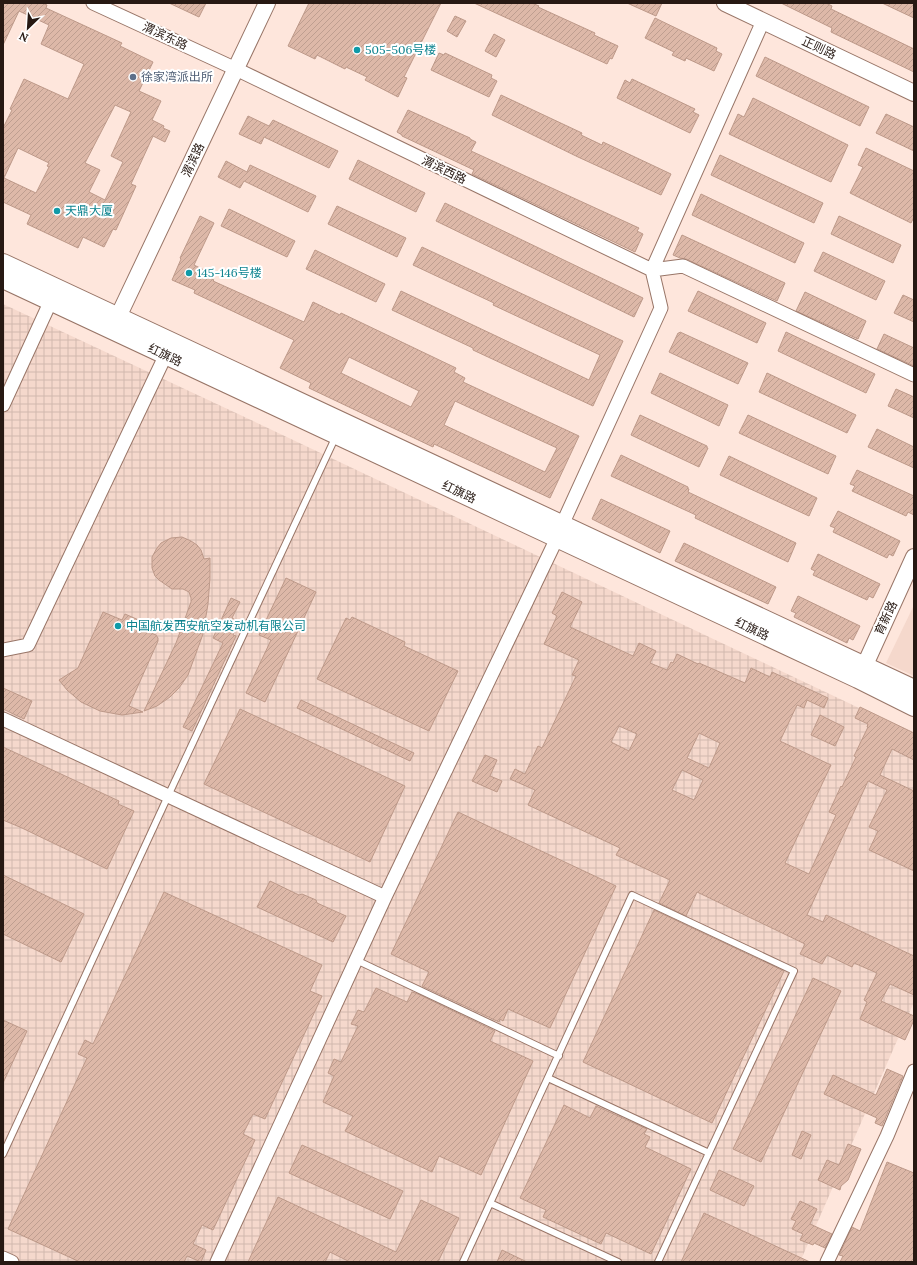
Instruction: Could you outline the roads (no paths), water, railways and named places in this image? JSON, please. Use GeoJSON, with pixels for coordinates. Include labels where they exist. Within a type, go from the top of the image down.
{"type":"FeatureCollection","features":[{"type":"Feature","properties":{"kind":"main road","name":"红旗路"},"geometry":{"type":"LineString","coordinates":[[3,263],[54,295],[861,672],[914,689]]}},
{"type":"Feature","properties":{"kind":"main road","name":"红旗路"},"geometry":{"type":"LineString","coordinates":[[3,279],[118,317],[168,348],[337,435],[560,531]]}},
{"type":"Feature","properties":{"kind":"main road","name":"红旗路"},"geometry":{"type":"LineString","coordinates":[[861,672],[914,707]]}},
{"type":"Feature","properties":{"kind":"street","name":"渭滨东路"},"geometry":{"type":"LineString","coordinates":[[93,3],[236,70]]}},
{"type":"Feature","properties":{"kind":"street","name":"渭滨路"},"geometry":{"type":"LineString","coordinates":[[118,317],[267,3]]}},
{"type":"Feature","properties":{"kind":"street","name":"正则路"},"geometry":{"type":"LineString","coordinates":[[729,4],[914,93]]}},
{"type":"Feature","properties":{"kind":"street"},"geometry":{"type":"LineString","coordinates":[[217,1262],[385,897],[560,531],[661,308],[652,270],[763,21]]}},
{"type":"Feature","properties":{"kind":"street","name":"渭滨西路"},"geometry":{"type":"LineString","coordinates":[[236,70],[652,270]]}},
{"type":"Feature","properties":{"kind":"street"},"geometry":{"type":"LineString","coordinates":[[652,270],[683,266],[914,376]]}},
{"type":"Feature","properties":{"kind":"street"},"geometry":{"type":"LineString","coordinates":[[3,405],[54,295]]}},
{"type":"Feature","properties":{"kind":"street"},"geometry":{"type":"LineString","coordinates":[[3,650],[28,645],[168,348]]}},
{"type":"Feature","properties":{"kind":"street","name":"育新路"},"geometry":{"type":"LineString","coordinates":[[861,672],[914,557]]}},
{"type":"Feature","properties":{"kind":"street"},"geometry":{"type":"LineString","coordinates":[[3,719],[385,897]]}},
{"type":"Feature","properties":{"kind":"street"},"geometry":{"type":"LineString","coordinates":[[827,1262],[887,1136],[914,1071]]}},
{"type":"Feature","properties":{"kind":"street"},"geometry":{"type":"LineString","coordinates":[[3,1258],[12,1262]]}},
{"type":"Feature","properties":{"kind":"lane"},"geometry":{"type":"LineString","coordinates":[[3,1154],[337,435]]}},
{"type":"Feature","properties":{"kind":"lane"},"geometry":{"type":"LineString","coordinates":[[463,1262],[632,895],[794,971],[658,1262]]}},
{"type":"Feature","properties":{"kind":"lane"},"geometry":{"type":"LineString","coordinates":[[356,960],[558,1056]]}},
{"type":"Feature","properties":{"kind":"lane"},"geometry":{"type":"LineString","coordinates":[[548,1078],[709,1153]]}},
{"type":"Feature","properties":{"kind":"lane"},"geometry":{"type":"LineString","coordinates":[[490,1203],[618,1262]]}},
{"type":"Feature","properties":{"kind":"place","name":"505-506号楼"},"geometry":{"type":"Point","coordinates":[357,50]}},
{"type":"Feature","properties":{"kind":"place","name":"徐家湾派出所"},"geometry":{"type":"Point","coordinates":[133,77]}},
{"type":"Feature","properties":{"kind":"place","name":"天鼎大厦"},"geometry":{"type":"Point","coordinates":[57,211]}},
{"type":"Feature","properties":{"kind":"place","name":"145-146号楼"},"geometry":{"type":"Point","coordinates":[189,273]}},
{"type":"Feature","properties":{"kind":"place","name":"中国航发西安航空发动机有限公司"},"geometry":{"type":"Point","coordinates":[118,626]}}]}
